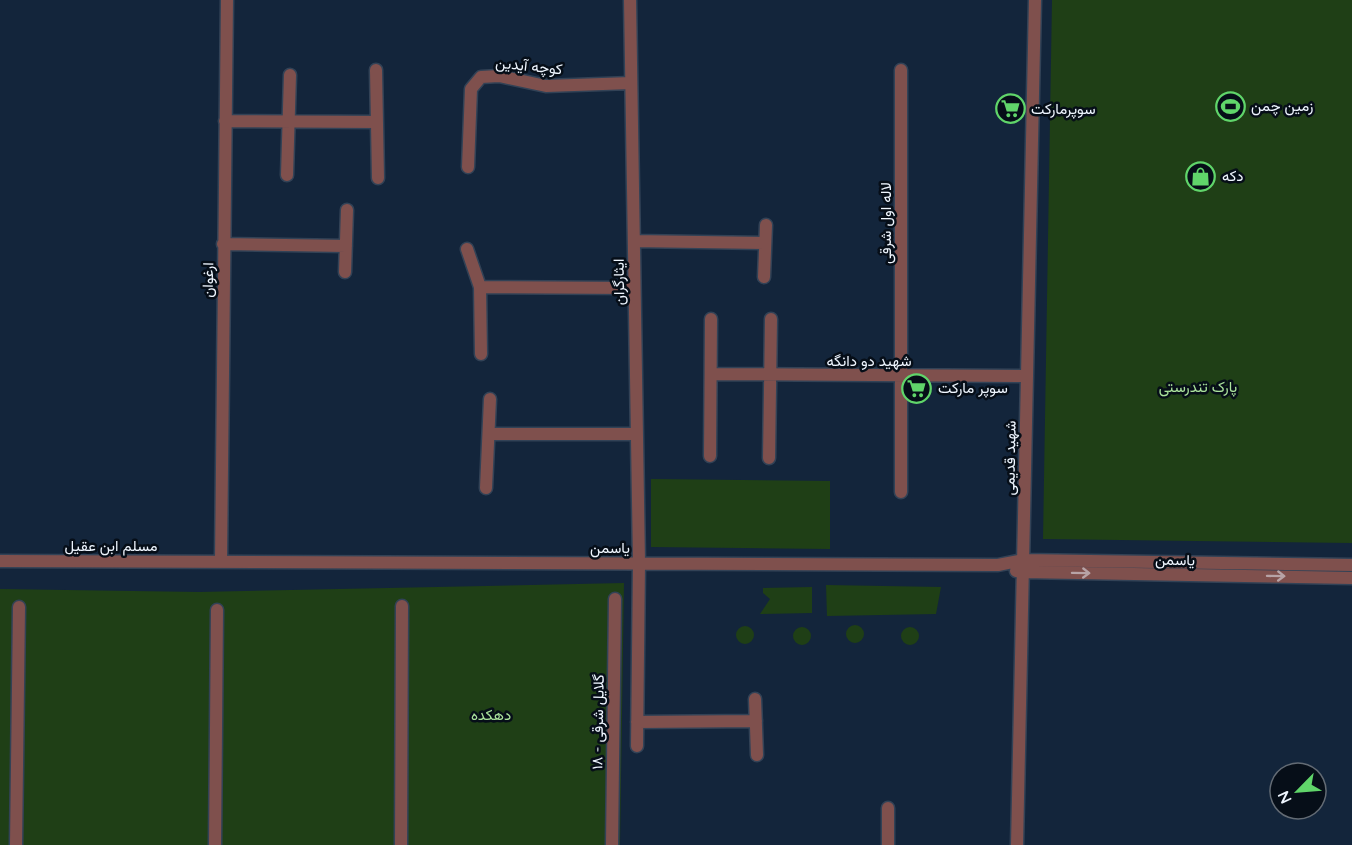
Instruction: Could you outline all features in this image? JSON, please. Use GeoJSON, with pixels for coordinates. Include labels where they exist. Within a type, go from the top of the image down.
{"type":"FeatureCollection","features":[{"type":"Feature","properties":{"kind":"street","name":"ارغوان"},"geometry":{"type":"LineString","coordinates":[[222,561],[223,244],[227,0]]}},
{"type":"Feature","properties":{"kind":"street","name":"ایثارگران"},"geometry":{"type":"LineString","coordinates":[[630,0],[639,564],[637,746]]}},
{"type":"Feature","properties":{"kind":"street","name":"شهید قدیمی"},"geometry":{"type":"LineString","coordinates":[[1017,845],[1035,0]]}},
{"type":"Feature","properties":{"kind":"street"},"geometry":{"type":"LineString","coordinates":[[376,70],[378,178]]}},
{"type":"Feature","properties":{"kind":"street","name":"لاله اول شرقی"},"geometry":{"type":"LineString","coordinates":[[901,70],[901,492]]}},
{"type":"Feature","properties":{"kind":"street"},"geometry":{"type":"LineString","coordinates":[[287,175],[290,75]]}},
{"type":"Feature","properties":{"kind":"street","name":"کوچه آیدین"},"geometry":{"type":"LineString","coordinates":[[468,167],[471,89],[481,77],[499,76],[546,86],[631,82]]}},
{"type":"Feature","properties":{"kind":"street"},"geometry":{"type":"LineString","coordinates":[[225,121],[377,122]]}},
{"type":"Feature","properties":{"kind":"street"},"geometry":{"type":"LineString","coordinates":[[345,272],[347,210]]}},
{"type":"Feature","properties":{"kind":"street"},"geometry":{"type":"LineString","coordinates":[[764,277],[766,225]]}},
{"type":"Feature","properties":{"kind":"street"},"geometry":{"type":"LineString","coordinates":[[634,241],[765,243]]}},
{"type":"Feature","properties":{"kind":"street"},"geometry":{"type":"LineString","coordinates":[[223,244],[346,246]]}},
{"type":"Feature","properties":{"kind":"street"},"geometry":{"type":"LineString","coordinates":[[467,249],[480,287],[481,354]]}},
{"type":"Feature","properties":{"kind":"street"},"geometry":{"type":"LineString","coordinates":[[480,287],[634,288]]}},
{"type":"Feature","properties":{"kind":"street"},"geometry":{"type":"LineString","coordinates":[[710,456],[711,319]]}},
{"type":"Feature","properties":{"kind":"street"},"geometry":{"type":"LineString","coordinates":[[769,458],[771,320]]}},
{"type":"Feature","properties":{"kind":"street","name":"شهید دو دانگه"},"geometry":{"type":"LineString","coordinates":[[711,374],[1027,376]]}},
{"type":"Feature","properties":{"kind":"street"},"geometry":{"type":"LineString","coordinates":[[486,488],[490,399]]}},
{"type":"Feature","properties":{"kind":"street"},"geometry":{"type":"LineString","coordinates":[[489,434],[637,434]]}},
{"type":"Feature","properties":{"kind":"street","name":"مسلم ابن عقیل"},"geometry":{"type":"LineString","coordinates":[[0,561],[222,561]]}},
{"type":"Feature","properties":{"kind":"street","name":"یاسمن"},"geometry":{"type":"LineString","coordinates":[[222,561],[998,566],[1352,565]]}},
{"type":"Feature","properties":{"kind":"street","name":"یاسمن"},"geometry":{"type":"LineString","coordinates":[[1023,566],[1352,578]]}},
{"type":"Feature","properties":{"kind":"street","name":"گلایل شرقی - ۱۸"},"geometry":{"type":"LineString","coordinates":[[612,845],[615,599]]}},
{"type":"Feature","properties":{"kind":"street"},"geometry":{"type":"LineString","coordinates":[[400,845],[402,606]]}},
{"type":"Feature","properties":{"kind":"street"},"geometry":{"type":"LineString","coordinates":[[16,845],[19,607]]}},
{"type":"Feature","properties":{"kind":"street"},"geometry":{"type":"LineString","coordinates":[[214,845],[217,610]]}},
{"type":"Feature","properties":{"kind":"street"},"geometry":{"type":"LineString","coordinates":[[755,699],[757,754]]}},
{"type":"Feature","properties":{"kind":"street"},"geometry":{"type":"LineString","coordinates":[[637,722],[756,722]]}},
{"type":"Feature","properties":{"kind":"street"},"geometry":{"type":"LineString","coordinates":[[888,808],[888,845]]}},
{"type":"Feature","properties":{"kind":"green space","name":"پارک تندرستی"},"geometry":{"type":"Polygon","coordinates":[[[1052,0],[1352,0],[1352,543],[1043,539],[1052,0]]]}},
{"type":"Feature","properties":{"kind":"green space"},"geometry":{"type":"Polygon","coordinates":[[[651,479],[830,481],[830,549],[651,547],[651,479]]]}},
{"type":"Feature","properties":{"kind":"green space","name":"دهکده"},"geometry":{"type":"Polygon","coordinates":[[[624,583],[620,845],[0,845],[0,589],[199,592],[624,583]]]}},
{"type":"Feature","properties":{"kind":"green space"},"geometry":{"type":"Polygon","coordinates":[[[826,585],[941,587],[936,614],[827,616],[826,585]]]}},
{"type":"Feature","properties":{"kind":"green space"},"geometry":{"type":"Polygon","coordinates":[[[812,587],[812,613],[760,614],[770,599],[763,593],[763,588],[812,587]]]}},
{"type":"Feature","properties":{"kind":"green space"},"geometry":{"type":"Polygon","coordinates":[[[851,625],[859,625],[864,630],[862,641],[851,643],[846,638],[846,630],[851,625]]]}},
{"type":"Feature","properties":{"kind":"green space"},"geometry":{"type":"Polygon","coordinates":[[[741,626],[749,626],[754,631],[752,642],[741,644],[736,639],[736,631],[741,626]]]}},
{"type":"Feature","properties":{"kind":"green space"},"geometry":{"type":"Polygon","coordinates":[[[798,627],[806,627],[811,632],[809,643],[798,645],[793,640],[793,632],[798,627]]]}},
{"type":"Feature","properties":{"kind":"green space"},"geometry":{"type":"Polygon","coordinates":[[[906,627],[914,627],[919,632],[917,643],[906,645],[901,640],[901,632],[906,627]]]}},
{"type":"Feature","properties":{"kind":"place","name":"زمین چمن"},"geometry":{"type":"Point","coordinates":[1230,106]}},
{"type":"Feature","properties":{"kind":"place","name":"سوپرمارکت"},"geometry":{"type":"Point","coordinates":[1010,109]}},
{"type":"Feature","properties":{"kind":"place","name":"دکه"},"geometry":{"type":"Point","coordinates":[1201,176]}},
{"type":"Feature","properties":{"kind":"place","name":"سوپر مارکت"},"geometry":{"type":"Point","coordinates":[917,388]}}]}
